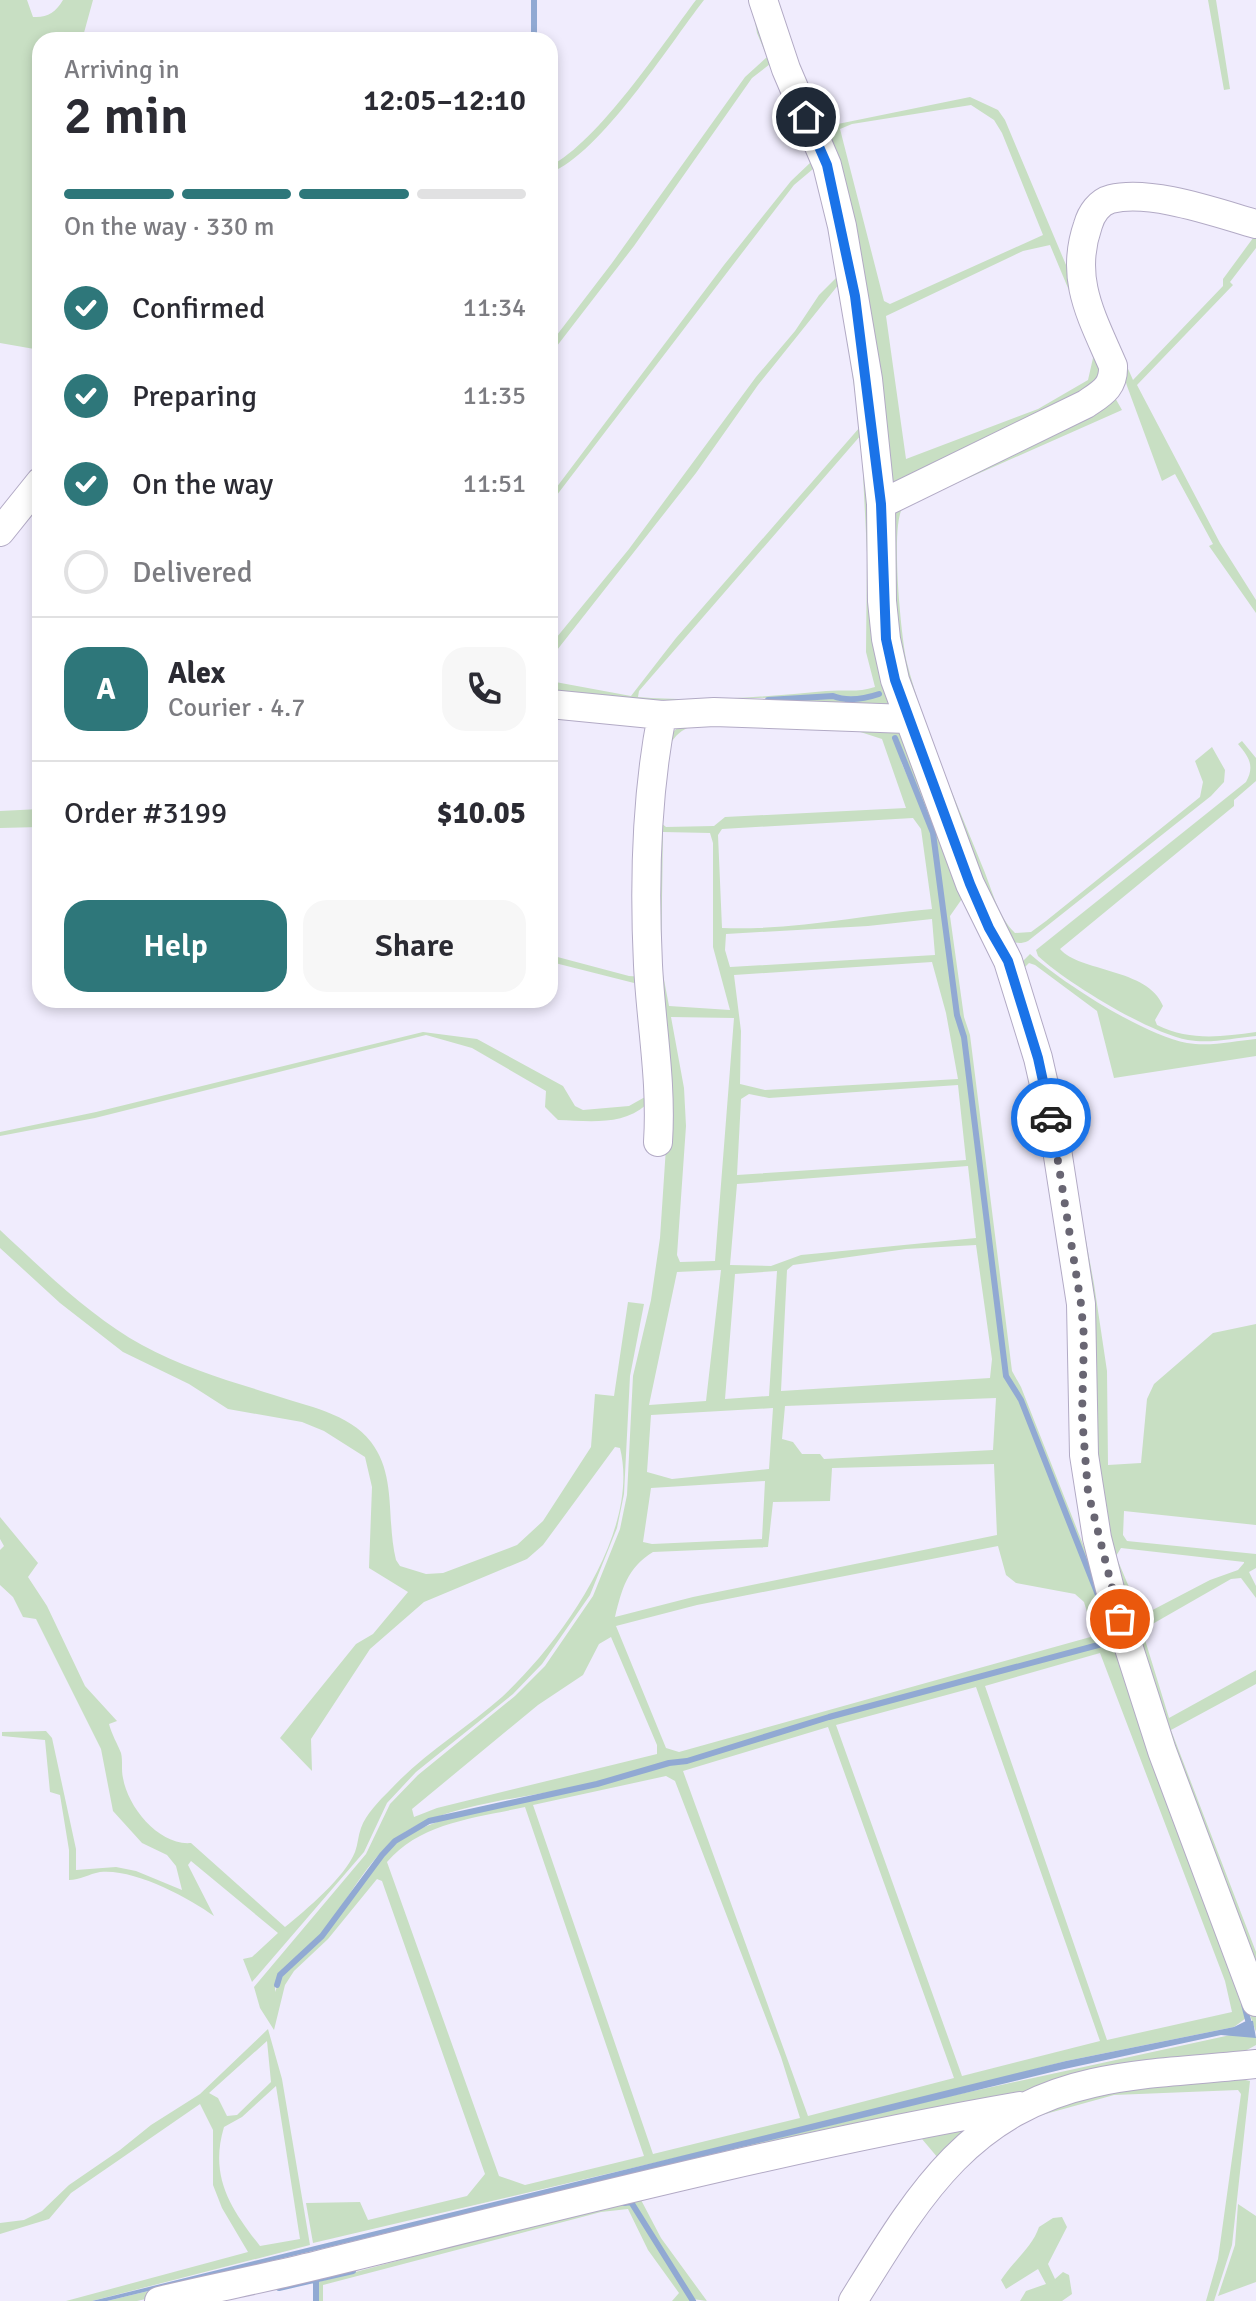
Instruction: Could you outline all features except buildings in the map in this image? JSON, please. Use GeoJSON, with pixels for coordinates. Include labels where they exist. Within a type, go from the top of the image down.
{"type":"FeatureCollection","features":[{"type":"Feature","properties":{"kind":"street"},"geometry":{"type":"LineString","coordinates":[[763,0],[786,69],[827,165],[842,226],[868,379],[881,504],[886,639],[908,719],[970,884],[989,928],[1008,961],[1038,1058],[1062,1176],[1081,1304],[1084,1455],[1097,1538],[1110,1589],[1162,1751],[1256,2002]]}},
{"type":"Feature","properties":{"kind":"street"},"geometry":{"type":"LineString","coordinates":[[881,504],[1086,404],[1107,390],[1113,378],[1113,366],[1085,300],[1079,271],[1088,222],[1097,207],[1110,199],[1150,198],[1256,224]]}},
{"type":"Feature","properties":{"kind":"street"},"geometry":{"type":"LineString","coordinates":[[0,532],[32,492]]}},
{"type":"Feature","properties":{"kind":"street"},"geometry":{"type":"LineString","coordinates":[[558,705],[662,715],[714,712],[908,719]]}},
{"type":"Feature","properties":{"kind":"street"},"geometry":{"type":"LineString","coordinates":[[658,1142],[659,1073],[648,964],[647,906],[652,765],[662,715]]}},
{"type":"Feature","properties":{"kind":"street"},"geometry":{"type":"LineString","coordinates":[[159,2301],[318,2265],[522,2212],[881,2132],[1020,2106],[1101,2082],[1256,2064]]}},
{"type":"Feature","properties":{"kind":"street"},"geometry":{"type":"LineString","coordinates":[[853,2301],[917,2202],[944,2170],[974,2138],[1020,2106]]}},
{"type":"Feature","properties":{"kind":"green space"},"geometry":{"type":"Polygon","coordinates":[[[0,0],[27,0],[33,17],[38,17],[50,14],[63,0],[93,0],[84,32],[32,32],[32,349],[0,343],[0,0]]]}},
{"type":"Feature","properties":{"kind":"green space"},"geometry":{"type":"Polygon","coordinates":[[[696,0],[704,0],[612,122],[591,144],[558,169],[558,161],[608,115],[696,0]]]}},
{"type":"Feature","properties":{"kind":"green space"},"geometry":{"type":"Polygon","coordinates":[[[751,0],[758,0],[761,20],[815,151],[829,194],[869,436],[877,613],[893,707],[886,711],[793,706],[658,709],[558,699],[558,693],[639,706],[833,698],[850,702],[879,695],[863,698],[833,695],[639,703],[558,690],[558,682],[631,696],[676,638],[860,427],[839,284],[758,385],[696,473],[558,649],[558,636],[629,549],[819,295],[838,276],[824,204],[813,169],[794,185],[558,494],[558,485],[724,265],[791,181],[811,162],[770,64],[752,78],[634,246],[558,345],[558,334],[745,77],[767,57],[757,33],[751,0]],[[861,435],[639,691],[638,697],[732,698],[868,689],[875,687],[866,652],[867,553],[861,435]]]}},
{"type":"Feature","properties":{"kind":"green space"},"geometry":{"type":"Polygon","coordinates":[[[1208,0],[1216,0],[1230,89],[1224,90],[1208,0]]]}},
{"type":"Feature","properties":{"kind":"green space"},"geometry":{"type":"Polygon","coordinates":[[[970,97],[998,110],[1005,120],[1098,341],[1101,367],[1093,386],[893,489],[823,127],[970,97]],[[971,105],[852,124],[840,129],[884,301],[890,304],[1043,235],[1002,133],[994,120],[971,105]],[[1050,245],[1023,251],[886,316],[906,459],[1038,409],[1088,380],[1093,358],[1091,343],[1050,245]]]}},
{"type":"Feature","properties":{"kind":"green space"},"geometry":{"type":"Polygon","coordinates":[[[1256,234],[1256,248],[1230,282],[1233,285],[1137,385],[1220,543],[1256,600],[1256,613],[1209,546],[1213,544],[1175,474],[1162,481],[1127,386],[1110,328],[1133,380],[1223,286],[1223,279],[1256,234]]]}},
{"type":"Feature","properties":{"kind":"green space"},"geometry":{"type":"Polygon","coordinates":[[[1114,396],[1122,410],[903,507],[899,518],[898,582],[902,630],[914,689],[996,902],[1015,933],[1031,932],[1046,921],[1200,797],[1203,782],[1195,761],[1212,747],[1225,770],[1224,782],[1211,796],[1028,941],[1015,942],[1001,928],[896,650],[891,516],[897,505],[1114,396]]]}},
{"type":"Feature","properties":{"kind":"green space"},"geometry":{"type":"Polygon","coordinates":[[[697,717],[780,717],[890,724],[901,732],[937,813],[960,879],[999,961],[1031,1056],[1067,1242],[1077,1341],[1075,1426],[1079,1489],[1093,1558],[1203,1882],[1256,2017],[1256,2032],[1119,1645],[1022,1399],[1008,1375],[965,1037],[959,1015],[935,832],[895,736],[902,764],[932,833],[956,1015],[962,1038],[1005,1376],[1019,1400],[1115,1644],[1102,1642],[829,1715],[687,1760],[436,1817],[394,1840],[383,1851],[319,1937],[279,1975],[275,1992],[281,1976],[323,1937],[371,1868],[396,1842],[411,1832],[458,1814],[597,1786],[670,1764],[687,1763],[830,1718],[1102,1646],[1116,1647],[1246,2018],[1234,2027],[1066,2061],[845,2118],[313,2243],[306,2203],[360,2202],[368,2220],[467,2196],[485,2174],[382,1881],[377,1879],[328,1939],[294,1971],[285,1985],[274,2030],[260,2008],[254,1987],[366,1854],[390,1804],[418,1775],[515,1696],[545,1666],[593,1596],[620,1529],[627,1495],[633,1376],[651,1300],[660,1238],[668,1117],[653,968],[657,766],[670,736],[681,725],[697,717]],[[778,722],[700,724],[685,729],[668,749],[662,778],[661,823],[666,827],[714,826],[725,817],[906,808],[882,739],[851,729],[778,722]],[[913,818],[722,829],[718,835],[722,928],[800,925],[932,909],[921,829],[913,818]],[[663,832],[661,964],[669,1006],[730,1010],[713,947],[713,843],[710,833],[663,832]],[[964,896],[950,916],[964,1017],[970,1035],[1012,1371],[1086,1552],[1089,1551],[1073,1446],[1070,1310],[1049,1150],[1038,1097],[1008,992],[964,896]],[[932,919],[726,934],[725,950],[730,967],[935,955],[932,919]],[[932,962],[734,975],[741,1031],[740,1084],[765,1090],[958,1079],[946,1013],[932,962]],[[671,1017],[684,1088],[686,1126],[677,1255],[680,1262],[715,1261],[734,1018],[671,1017]],[[958,1085],[769,1098],[749,1094],[741,1099],[737,1175],[966,1160],[958,1085]],[[968,1166],[737,1184],[730,1265],[771,1266],[801,1255],[976,1238],[968,1166]],[[976,1245],[906,1249],[793,1265],[787,1270],[781,1391],[990,1378],[992,1359],[976,1245]],[[721,1270],[677,1272],[649,1405],[706,1401],[721,1270]],[[777,1271],[735,1274],[725,1399],[769,1396],[777,1271]],[[996,1398],[785,1406],[782,1439],[793,1442],[802,1454],[820,1454],[824,1459],[993,1450],[996,1398]],[[773,1408],[651,1415],[647,1472],[672,1479],[769,1469],[773,1408]],[[994,1464],[832,1468],[830,1501],[773,1502],[768,1547],[653,1552],[631,1572],[615,1617],[693,1597],[997,1535],[994,1464]],[[765,1481],[651,1488],[643,1542],[762,1539],[765,1481]],[[998,1546],[697,1605],[616,1626],[666,1748],[679,1752],[1094,1636],[1084,1602],[1075,1594],[1016,1583],[1006,1575],[998,1546]],[[611,1637],[599,1644],[583,1675],[538,1705],[412,1809],[414,1817],[437,1808],[657,1754],[657,1745],[611,1637]],[[1100,1653],[985,1686],[1107,2040],[1232,2012],[1225,1981],[1100,1653]],[[976,1687],[836,1725],[962,2076],[1100,2041],[976,1687]],[[828,1727],[683,1771],[808,2116],[954,2078],[828,1727]],[[666,1776],[533,1805],[653,2154],[800,2118],[781,2057],[675,1781],[666,1776]],[[525,1807],[469,1819],[416,1838],[387,1862],[499,2176],[525,2185],[644,2156],[525,1807]]]}},
{"type":"Feature","properties":{"kind":"green space"},"geometry":{"type":"Polygon","coordinates":[[[1242,741],[1256,758],[1256,781],[1234,800],[1234,806],[1060,949],[1082,962],[1143,984],[1163,1006],[1155,1020],[1157,1025],[1193,1036],[1256,1032],[1256,1036],[1222,1040],[1188,1040],[1152,1028],[1109,1006],[1051,967],[1038,956],[1036,950],[1246,782],[1250,766],[1238,744],[1242,741]]]}},
{"type":"Feature","properties":{"kind":"green space"},"geometry":{"type":"Polygon","coordinates":[[[32,809],[32,827],[0,828],[0,811],[32,809]]]}},
{"type":"Feature","properties":{"kind":"green space"},"geometry":{"type":"Polygon","coordinates":[[[1030,954],[1105,1007],[1169,1038],[1204,1044],[1256,1039],[1256,1056],[1114,1078],[1097,1011],[1035,965],[1029,963],[1024,968],[1058,1088],[1094,1284],[1107,1371],[1108,1465],[1141,1463],[1147,1399],[1154,1384],[1213,1333],[1256,1324],[1256,1525],[1124,1511],[1123,1535],[1127,1541],[1256,1554],[1256,1568],[1249,1572],[1256,1586],[1256,1598],[1241,1578],[1231,1579],[1142,1630],[1169,1718],[1256,1670],[1256,1684],[1171,1730],[1256,1952],[1256,1983],[1119,1593],[1020,964],[1030,954]],[[1121,1548],[1116,1556],[1141,1616],[1210,1580],[1238,1570],[1244,1562],[1121,1548]]]}},
{"type":"Feature","properties":{"kind":"green space"},"geometry":{"type":"Polygon","coordinates":[[[558,957],[629,976],[645,977],[646,1105],[637,1112],[616,1119],[558,1120],[545,1107],[546,1091],[472,1048],[426,1035],[95,1118],[0,1136],[0,1132],[96,1112],[423,1032],[477,1039],[563,1086],[575,1106],[583,1110],[629,1106],[645,1097],[638,984],[558,964],[558,957]]]}},
{"type":"Feature","properties":{"kind":"green space"},"geometry":{"type":"Polygon","coordinates":[[[0,1230],[86,1307],[142,1345],[174,1361],[339,1417],[362,1432],[379,1455],[388,1484],[396,1560],[400,1566],[426,1574],[443,1573],[517,1545],[543,1521],[591,1447],[595,1394],[614,1396],[628,1302],[644,1304],[630,1376],[624,1494],[617,1528],[590,1595],[542,1664],[513,1694],[416,1772],[387,1803],[364,1852],[252,1982],[243,1959],[252,1957],[278,1933],[191,1861],[188,1865],[214,1916],[175,1893],[128,1875],[100,1872],[69,1880],[69,1850],[60,1795],[50,1792],[45,1740],[2,1736],[2,1732],[46,1731],[52,1738],[76,1849],[76,1870],[116,1867],[136,1871],[182,1890],[176,1866],[167,1855],[142,1843],[113,1811],[101,1749],[36,1619],[23,1617],[13,1597],[0,1585],[0,1550],[4,1546],[0,1539],[0,1517],[38,1563],[28,1577],[47,1606],[85,1686],[117,1721],[109,1724],[121,1753],[126,1790],[139,1813],[157,1832],[179,1842],[191,1843],[285,1927],[343,1872],[355,1852],[363,1823],[377,1803],[416,1765],[502,1697],[548,1647],[570,1617],[591,1584],[619,1515],[623,1481],[620,1448],[615,1447],[543,1545],[527,1559],[424,1602],[370,1649],[311,1739],[312,1771],[280,1738],[356,1644],[373,1634],[408,1592],[369,1568],[372,1487],[365,1457],[324,1431],[302,1422],[228,1409],[189,1384],[123,1352],[60,1303],[0,1248],[0,1230]]]}},
{"type":"Feature","properties":{"kind":"green space"},"geometry":{"type":"Polygon","coordinates":[[[268,2029],[282,2079],[310,2245],[92,2301],[66,2301],[248,2252],[222,2208],[213,2185],[213,2130],[200,2104],[71,2193],[49,2219],[0,2234],[0,2223],[24,2220],[42,2211],[69,2185],[151,2125],[200,2094],[268,2029]],[[267,2041],[209,2093],[218,2098],[227,2116],[237,2115],[271,2082],[267,2041]],[[276,2086],[242,2117],[224,2127],[220,2145],[221,2177],[226,2191],[240,2219],[260,2246],[300,2239],[276,2086]]]}},
{"type":"Feature","properties":{"kind":"green space"},"geometry":{"type":"Polygon","coordinates":[[[1235,2034],[1256,2037],[1256,2045],[1236,2056],[1047,2090],[137,2301],[107,2301],[946,2097],[1235,2034]]]}},
{"type":"Feature","properties":{"kind":"green space"},"geometry":{"type":"Polygon","coordinates":[[[1237,2078],[1250,2081],[1232,2245],[1214,2301],[1206,2301],[1218,2259],[1241,2094],[1238,2090],[1114,2095],[1031,2118],[1083,2092],[1237,2078]]]}},
{"type":"Feature","properties":{"kind":"green space"},"geometry":{"type":"Polygon","coordinates":[[[974,2123],[847,2301],[838,2301],[938,2158],[922,2139],[873,2146],[974,2123]]]}},
{"type":"Feature","properties":{"kind":"green space"},"geometry":{"type":"Polygon","coordinates":[[[640,2198],[661,2238],[707,2301],[693,2299],[632,2200],[640,2198]]]}},
{"type":"Feature","properties":{"kind":"green space"},"geometry":{"type":"Polygon","coordinates":[[[630,2204],[691,2301],[672,2301],[679,2293],[648,2250],[628,2209],[601,2212],[323,2285],[323,2301],[317,2301],[318,2282],[599,2207],[630,2204]]]}},
{"type":"Feature","properties":{"kind":"green space"},"geometry":{"type":"Polygon","coordinates":[[[1238,2204],[1256,2216],[1256,2282],[1218,2296],[1235,2245],[1238,2204]]]}},
{"type":"Feature","properties":{"kind":"green space"},"geometry":{"type":"Polygon","coordinates":[[[1062,2217],[1067,2227],[1048,2264],[1055,2279],[1063,2272],[1069,2275],[1072,2294],[1062,2301],[1020,2301],[1026,2291],[1046,2284],[1038,2269],[1006,2289],[1001,2280],[1032,2241],[1039,2227],[1053,2218],[1062,2217]]]}},
{"type":"Feature","properties":{"kind":"water"},"geometry":{"type":"Polygon","coordinates":[[[1248,2020],[1253,2021],[1256,2038],[1221,2035],[1060,2070],[107,2301],[92,2301],[1066,2061],[1234,2027],[1248,2020]]]}},
{"type":"Feature","properties":{"kind":"waterway"},"geometry":{"type":"LineString","coordinates":[[534,0],[534,32]]}},
{"type":"Feature","properties":{"kind":"waterway"},"geometry":{"type":"LineString","coordinates":[[768,700],[833,696],[856,699],[879,694]]}},
{"type":"Feature","properties":{"kind":"waterway"},"geometry":{"type":"LineString","coordinates":[[895,738],[933,833],[957,1015],[964,1037],[1006,1376],[1021,1400],[1098,1595]]}},
{"type":"Feature","properties":{"kind":"waterway"},"geometry":{"type":"LineString","coordinates":[[277,1985],[280,1975],[322,1936],[382,1855],[395,1841],[429,1821],[597,1784],[669,1763],[687,1761],[829,1717],[1102,1644],[1118,1645]]}},
{"type":"Feature","properties":{"kind":"waterway"},"geometry":{"type":"LineString","coordinates":[[1244,2004],[1248,2020]]}},
{"type":"Feature","properties":{"kind":"waterway"},"geometry":{"type":"LineString","coordinates":[[624,2203],[631,2202],[693,2301]]}},
{"type":"Feature","properties":{"kind":"waterway"},"geometry":{"type":"LineString","coordinates":[[279,2288],[353,2271]]}},
{"type":"Feature","properties":{"kind":"waterway"},"geometry":{"type":"LineString","coordinates":[[316,2281],[316,2301]]}},
{"type":"Feature","properties":{"kind":"way so far"},"geometry":{"type":"LineString","coordinates":[[1051,1118],[1073,1237],[1081,1304],[1084,1337],[1082,1416],[1088,1492],[1097,1538],[1120,1619]]}},
{"type":"Feature","properties":{"kind":"route"},"geometry":{"type":"LineString","coordinates":[[806,117],[827,165],[855,296],[868,379],[881,504],[882,601],[895,680],[970,884],[989,928],[1008,961],[1038,1058],[1051,1118]]}}]}
